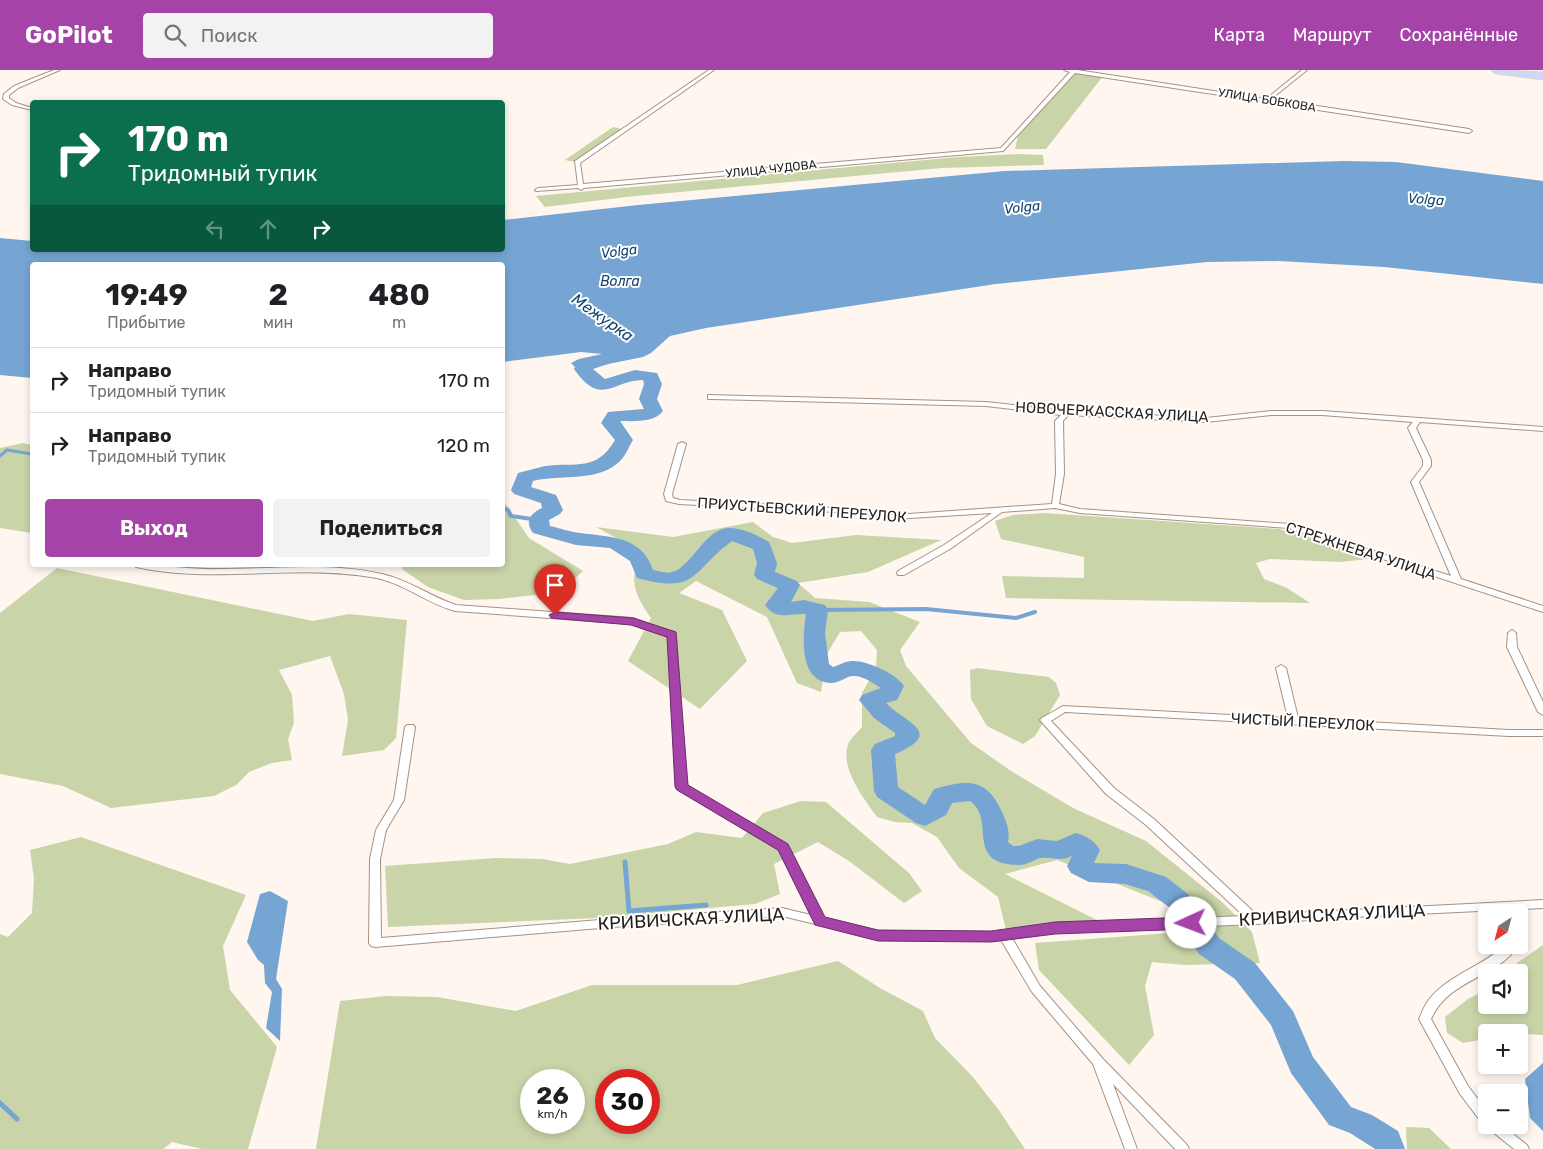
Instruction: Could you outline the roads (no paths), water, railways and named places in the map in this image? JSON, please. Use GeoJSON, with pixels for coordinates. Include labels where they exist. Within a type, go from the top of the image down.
{"type":"FeatureCollection","features":[{"type":"Feature","properties":{"kind":"main road"},"geometry":{"type":"LineString","coordinates":[[1496,70],[1543,76]]}},
{"type":"Feature","properties":{"kind":"street"},"geometry":{"type":"LineString","coordinates":[[30,108],[10,103],[6,99],[6,95],[16,87],[58,70]]}},
{"type":"Feature","properties":{"kind":"street"},"geometry":{"type":"LineString","coordinates":[[581,188],[577,162],[712,70]]}},
{"type":"Feature","properties":{"kind":"street","name":"УЛИЦА БОБКОВА"},"geometry":{"type":"LineString","coordinates":[[1066,70],[1468,131]]}},
{"type":"Feature","properties":{"kind":"street"},"geometry":{"type":"LineString","coordinates":[[1267,100],[1305,70]]}},
{"type":"Feature","properties":{"kind":"street","name":"УЛИЦА ЧУДОВА"},"geometry":{"type":"LineString","coordinates":[[538,190],[581,188],[1003,149],[1074,71]]}},
{"type":"Feature","properties":{"kind":"street","name":"НОВОЧЕРКАССКАЯ УЛИЦА"},"geometry":{"type":"LineString","coordinates":[[711,397],[986,404],[1066,413],[1206,420],[1271,413],[1322,413],[1543,429]]}},
{"type":"Feature","properties":{"kind":"street"},"geometry":{"type":"LineString","coordinates":[[1055,506],[1061,458],[1059,421],[1066,413]]}},
{"type":"Feature","properties":{"kind":"street"},"geometry":{"type":"LineString","coordinates":[[1416,421],[1412,428],[1427,460],[1427,466],[1415,482],[1416,489],[1432,516],[1458,582]]}},
{"type":"Feature","properties":{"kind":"street"},"geometry":{"type":"LineString","coordinates":[[669,500],[668,494],[682,444]]}},
{"type":"Feature","properties":{"kind":"street","name":"ПРИУСТЬЕВСКИЙ ПЕРЕУЛОК"},"geometry":{"type":"LineString","coordinates":[[669,500],[854,511],[894,517],[998,512],[1055,506]]}},
{"type":"Feature","properties":{"kind":"street","name":"СТРЕЖНЕВАЯ УЛИЦА"},"geometry":{"type":"LineString","coordinates":[[1055,506],[1080,511],[1290,526],[1543,610]]}},
{"type":"Feature","properties":{"kind":"street"},"geometry":{"type":"LineString","coordinates":[[900,573],[947,547],[998,512]]}},
{"type":"Feature","properties":{"kind":"street"},"geometry":{"type":"LineString","coordinates":[[157,567],[203,572],[316,570],[373,574],[399,581],[439,603],[456,608],[633,622],[672,635],[681,787],[783,847],[820,921]]}},
{"type":"Feature","properties":{"kind":"street"},"geometry":{"type":"LineString","coordinates":[[1512,633],[1512,647],[1543,712]]}},
{"type":"Feature","properties":{"kind":"street"},"geometry":{"type":"LineString","coordinates":[[1281,668],[1294,721]]}},
{"type":"Feature","properties":{"kind":"street"},"geometry":{"type":"LineString","coordinates":[[1063,709],[1045,720],[1110,791],[1150,822],[1256,920]]}},
{"type":"Feature","properties":{"kind":"street","name":"ЧИСТЫЙ ПЕРЕУЛОК"},"geometry":{"type":"LineString","coordinates":[[1063,709],[1509,734],[1543,733]]}},
{"type":"Feature","properties":{"kind":"street","name":"КРИВИЧСКАЯ УЛИЦА"},"geometry":{"type":"LineString","coordinates":[[410,726],[398,800],[381,830],[375,859],[375,943],[612,922],[782,912],[878,935],[991,937],[1055,928],[1227,922],[1333,914],[1478,910]]}},
{"type":"Feature","properties":{"kind":"street","name":"КРИВИЧСКАЯ УЛИЦА"},"geometry":{"type":"LineString","coordinates":[[1528,906],[1543,904]]}},
{"type":"Feature","properties":{"kind":"street"},"geometry":{"type":"LineString","coordinates":[[1004,935],[1036,989],[1098,1061],[1183,1149]]}},
{"type":"Feature","properties":{"kind":"street"},"geometry":{"type":"LineString","coordinates":[[1478,1108],[1464,1090],[1424,1019],[1428,1006],[1441,993],[1501,958],[1504,954]]}},
{"type":"Feature","properties":{"kind":"street"},"geometry":{"type":"LineString","coordinates":[[1098,1061],[1131,1149]]}},
{"type":"Feature","properties":{"kind":"street"},"geometry":{"type":"LineString","coordinates":[[1504,1134],[1523,1149]]}},
{"type":"Feature","properties":{"kind":"water","name":"Волга"},"geometry":{"type":"Polygon","coordinates":[[[1344,161],[1396,162],[1543,181],[1543,284],[1384,267],[1279,261],[1207,262],[996,284],[706,328],[670,336],[651,353],[643,357],[583,369],[576,368],[571,363],[579,359],[602,354],[581,352],[505,362],[505,262],[30,262],[30,378],[0,375],[0,238],[30,241],[30,252],[505,252],[505,220],[638,205],[1005,171],[1344,161]]]}},
{"type":"Feature","properties":{"kind":"water"},"geometry":{"type":"Polygon","coordinates":[[[270,891],[288,901],[276,979],[282,989],[280,1041],[266,1028],[272,992],[265,983],[264,965],[258,960],[247,942],[260,894],[270,891]]]}},
{"type":"Feature","properties":{"kind":"water"},"geometry":{"type":"Polygon","coordinates":[[[1543,1063],[1543,1131],[1530,1118],[1528,1084],[1526,1084],[1525,1079],[1543,1063]]]}},
{"type":"Feature","properties":{"kind":"waterway","name":"Межурка"},"geometry":{"type":"LineString","coordinates":[[608,358],[583,367],[583,369],[592,379],[604,385],[635,375],[651,377],[653,384],[648,399],[654,411],[641,416],[614,416],[610,423],[617,428],[624,440],[614,457],[600,466],[580,471],[546,472],[525,477],[521,490],[549,499],[553,510],[539,517],[540,529],[576,539],[615,543],[639,558],[644,574],[667,579],[681,576],[687,572],[709,549],[728,534],[743,536],[762,546],[767,563],[764,575],[790,585],[784,597],[776,605],[782,610],[804,607],[817,610],[814,633],[818,667],[831,676],[853,668],[878,676],[893,686],[889,695],[870,700],[882,713],[907,730],[906,740],[883,750],[886,791],[925,817],[937,809],[943,795],[974,792],[984,799],[997,830],[995,845],[1007,855],[1022,856],[1037,848],[1060,851],[1076,842],[1087,850],[1080,866],[1089,872],[1126,874],[1157,884],[1179,901],[1209,946],[1245,971],[1283,1019],[1301,1064],[1340,1116],[1361,1124],[1387,1140],[1390,1149]]}},
{"type":"Feature","properties":{"kind":"waterway"},"geometry":{"type":"LineString","coordinates":[[0,456],[7,450],[30,454]]}},
{"type":"Feature","properties":{"kind":"waterway"},"geometry":{"type":"LineString","coordinates":[[505,509],[508,510],[511,516],[539,520]]}},
{"type":"Feature","properties":{"kind":"waterway"},"geometry":{"type":"LineString","coordinates":[[817,610],[926,609],[1016,618],[1035,612]]}},
{"type":"Feature","properties":{"kind":"waterway"},"geometry":{"type":"LineString","coordinates":[[625,862],[629,911],[706,905]]}},
{"type":"Feature","properties":{"kind":"waterway"},"geometry":{"type":"LineString","coordinates":[[0,1103],[17,1119]]}},
{"type":"Feature","properties":{"kind":"water label","name":"Volga"},"geometry":{"type":"Point","coordinates":[1426,199]}},
{"type":"Feature","properties":{"kind":"water label","name":"Volga"},"geometry":{"type":"Point","coordinates":[1022,207]}},
{"type":"Feature","properties":{"kind":"water label","name":"Volga"},"geometry":{"type":"Point","coordinates":[619,251]}}]}
